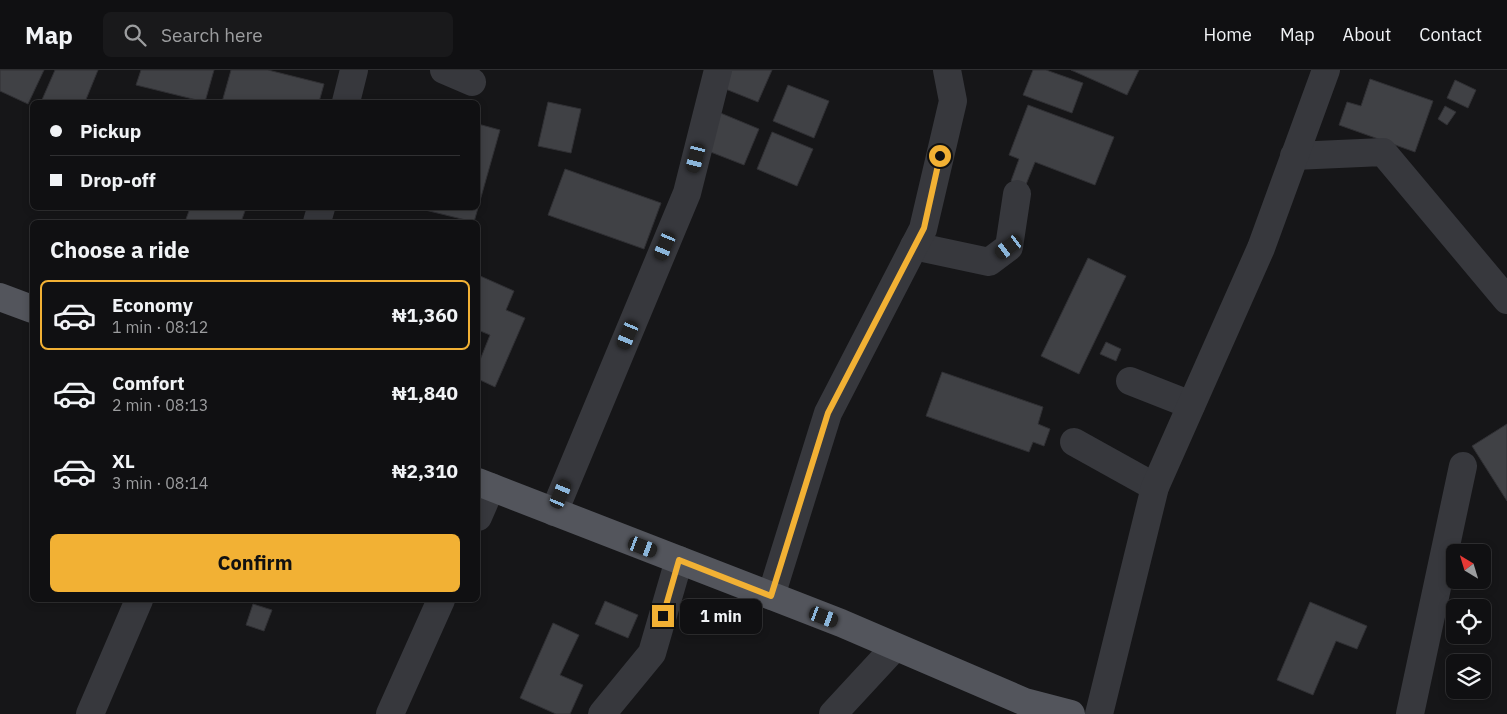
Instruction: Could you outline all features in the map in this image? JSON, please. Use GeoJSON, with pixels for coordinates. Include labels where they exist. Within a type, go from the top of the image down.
{"type":"FeatureCollection","features":[{"type":"Feature","properties":{"kind":"main road"},"geometry":{"type":"LineString","coordinates":[[0,297],[30,308]]}},
{"type":"Feature","properties":{"kind":"main road"},"geometry":{"type":"LineString","coordinates":[[484,485],[771,596],[896,647],[1022,708],[1071,714]]}},
{"type":"Feature","properties":{"kind":"street"},"geometry":{"type":"LineString","coordinates":[[346,100],[354,70]]}},
{"type":"Feature","properties":{"kind":"street"},"geometry":{"type":"LineString","coordinates":[[444,70],[472,82]]}},
{"type":"Feature","properties":{"kind":"street"},"geometry":{"type":"LineString","coordinates":[[554,512],[687,193],[718,70]]}},
{"type":"Feature","properties":{"kind":"street"},"geometry":{"type":"LineString","coordinates":[[771,596],[828,413],[924,228],[953,101],[948,70]]}},
{"type":"Feature","properties":{"kind":"street"},"geometry":{"type":"LineString","coordinates":[[1099,714],[1155,487],[1261,248],[1326,70]]}},
{"type":"Feature","properties":{"kind":"street"},"geometry":{"type":"LineString","coordinates":[[1294,156],[1383,152],[1507,300]]}},
{"type":"Feature","properties":{"kind":"street"},"geometry":{"type":"LineString","coordinates":[[914,246],[989,262],[1009,247],[1017,194]]}},
{"type":"Feature","properties":{"kind":"street"},"geometry":{"type":"LineString","coordinates":[[1130,381],[1191,405]]}},
{"type":"Feature","properties":{"kind":"street"},"geometry":{"type":"LineString","coordinates":[[1074,442],[1155,487]]}},
{"type":"Feature","properties":{"kind":"street"},"geometry":{"type":"LineString","coordinates":[[1410,714],[1463,466]]}},
{"type":"Feature","properties":{"kind":"street"},"geometry":{"type":"LineString","coordinates":[[480,506],[484,485]]}},
{"type":"Feature","properties":{"kind":"street"},"geometry":{"type":"LineString","coordinates":[[602,714],[652,653],[679,560]]}},
{"type":"Feature","properties":{"kind":"street"},"geometry":{"type":"LineString","coordinates":[[90,714],[138,602]]}},
{"type":"Feature","properties":{"kind":"street"},"geometry":{"type":"LineString","coordinates":[[390,714],[439,602]]}},
{"type":"Feature","properties":{"kind":"street"},"geometry":{"type":"LineString","coordinates":[[833,714],[896,647]]}},
{"type":"Feature","properties":{"kind":"building"},"geometry":{"type":"Polygon","coordinates":[[[0,70],[44,70],[28,104],[0,91],[0,70]]]}},
{"type":"Feature","properties":{"kind":"building"},"geometry":{"type":"Polygon","coordinates":[[[55,70],[98,70],[86,100],[42,100],[55,70]]]}},
{"type":"Feature","properties":{"kind":"building"},"geometry":{"type":"Polygon","coordinates":[[[141,70],[214,70],[206,100],[197,100],[136,85],[141,70]]]}},
{"type":"Feature","properties":{"kind":"building"},"geometry":{"type":"Polygon","coordinates":[[[231,70],[268,70],[324,84],[320,100],[223,100],[231,70]]]}},
{"type":"Feature","properties":{"kind":"building"},"geometry":{"type":"Polygon","coordinates":[[[724,70],[772,70],[758,102],[718,86],[724,70]]]}},
{"type":"Feature","properties":{"kind":"building"},"geometry":{"type":"Polygon","coordinates":[[[1033,70],[1046,70],[1083,83],[1072,113],[1023,95],[1033,70]]]}},
{"type":"Feature","properties":{"kind":"building"},"geometry":{"type":"Polygon","coordinates":[[[1071,70],[1139,70],[1127,95],[1071,70]]]}},
{"type":"Feature","properties":{"kind":"building"},"geometry":{"type":"Polygon","coordinates":[[[1370,79],[1433,101],[1415,152],[1339,125],[1347,102],[1361,106],[1370,79]]]}},
{"type":"Feature","properties":{"kind":"building"},"geometry":{"type":"Polygon","coordinates":[[[1455,80],[1476,90],[1468,108],[1447,98],[1455,80]]]}},
{"type":"Feature","properties":{"kind":"building"},"geometry":{"type":"Polygon","coordinates":[[[788,85],[829,101],[814,138],[773,121],[788,85]]]}},
{"type":"Feature","properties":{"kind":"building"},"geometry":{"type":"Polygon","coordinates":[[[548,102],[581,109],[571,153],[538,146],[548,102]]]}},
{"type":"Feature","properties":{"kind":"building"},"geometry":{"type":"Polygon","coordinates":[[[1028,105],[1114,137],[1095,185],[1035,162],[1025,187],[1011,181],[1019,159],[1009,155],[1028,105]]]}},
{"type":"Feature","properties":{"kind":"building"},"geometry":{"type":"Polygon","coordinates":[[[1445,106],[1456,112],[1447,125],[1438,119],[1445,106]]]}},
{"type":"Feature","properties":{"kind":"building"},"geometry":{"type":"Polygon","coordinates":[[[718,112],[759,129],[744,165],[703,149],[718,112]]]}},
{"type":"Feature","properties":{"kind":"building"},"geometry":{"type":"Polygon","coordinates":[[[480,125],[500,130],[480,201],[480,125]]]}},
{"type":"Feature","properties":{"kind":"building"},"geometry":{"type":"Polygon","coordinates":[[[772,132],[813,149],[797,186],[757,169],[772,132]]]}},
{"type":"Feature","properties":{"kind":"building"},"geometry":{"type":"Polygon","coordinates":[[[565,169],[661,203],[644,249],[548,215],[565,169]]]}},
{"type":"Feature","properties":{"kind":"building"},"geometry":{"type":"Polygon","coordinates":[[[189,210],[245,210],[242,220],[186,220],[189,210]]]}},
{"type":"Feature","properties":{"kind":"building"},"geometry":{"type":"Polygon","coordinates":[[[425,210],[477,210],[475,220],[466,220],[425,210]]]}},
{"type":"Feature","properties":{"kind":"building"},"geometry":{"type":"Polygon","coordinates":[[[1088,258],[1126,276],[1079,374],[1041,356],[1088,258]]]}},
{"type":"Feature","properties":{"kind":"building"},"geometry":{"type":"Polygon","coordinates":[[[480,276],[514,291],[506,310],[525,318],[495,387],[480,380],[480,360],[490,335],[480,331],[480,276]]]}},
{"type":"Feature","properties":{"kind":"building"},"geometry":{"type":"Polygon","coordinates":[[[1106,342],[1121,349],[1116,361],[1100,354],[1106,342]]]}},
{"type":"Feature","properties":{"kind":"building"},"geometry":{"type":"Polygon","coordinates":[[[942,372],[1043,407],[1038,424],[1050,429],[1044,446],[1033,442],[1029,452],[926,416],[942,372]]]}},
{"type":"Feature","properties":{"kind":"building"},"geometry":{"type":"Polygon","coordinates":[[[1507,424],[1507,501],[1472,446],[1507,424]]]}},
{"type":"Feature","properties":{"kind":"building"},"geometry":{"type":"Polygon","coordinates":[[[605,601],[638,615],[628,638],[595,624],[605,601]]]}},
{"type":"Feature","properties":{"kind":"building"},"geometry":{"type":"Polygon","coordinates":[[[1310,602],[1367,626],[1357,649],[1336,641],[1313,695],[1277,680],[1310,602]]]}},
{"type":"Feature","properties":{"kind":"building"},"geometry":{"type":"Polygon","coordinates":[[[253,604],[272,610],[264,631],[246,625],[253,604]]]}},
{"type":"Feature","properties":{"kind":"building"},"geometry":{"type":"Polygon","coordinates":[[[553,623],[579,635],[560,675],[583,685],[570,714],[556,714],[520,698],[553,623]]]}},
{"type":"Feature","properties":{"kind":"route"},"geometry":{"type":"LineString","coordinates":[[663,616],[679,560],[771,596],[828,413],[924,228],[940,156]]}}]}
